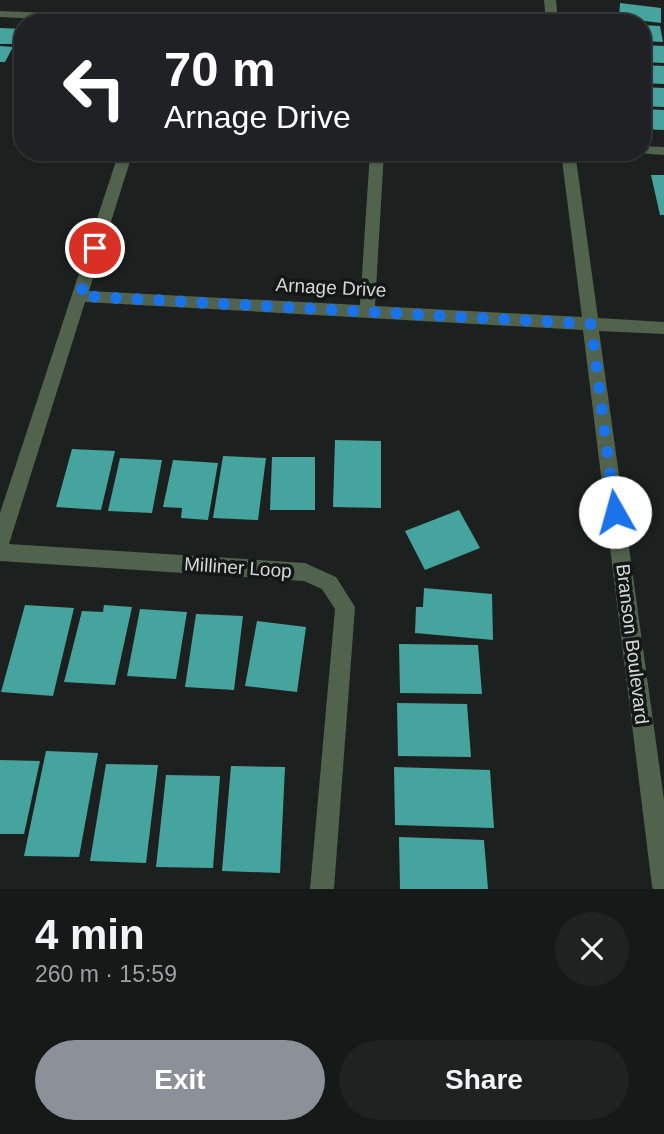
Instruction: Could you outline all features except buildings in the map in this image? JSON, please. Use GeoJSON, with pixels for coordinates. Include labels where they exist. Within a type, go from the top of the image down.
{"type":"FeatureCollection","features":[{"type":"Feature","properties":{"kind":"street"},"geometry":{"type":"LineString","coordinates":[[0,542],[123,161]]}},
{"type":"Feature","properties":{"kind":"street"},"geometry":{"type":"LineString","coordinates":[[367,310],[376,161]]}},
{"type":"Feature","properties":{"kind":"street","name":"Branson Boulevard"},"geometry":{"type":"LineString","coordinates":[[569,161],[664,886]]}},
{"type":"Feature","properties":{"kind":"street","name":"Arnage Drive"},"geometry":{"type":"LineString","coordinates":[[80,296],[664,328]]}},
{"type":"Feature","properties":{"kind":"street","name":"Milliner Loop"},"geometry":{"type":"LineString","coordinates":[[0,552],[305,572],[329,583],[345,607],[322,889]]}},
{"type":"Feature","properties":{"kind":"route"},"geometry":{"type":"LineString","coordinates":[[95,248],[80,296],[591,324],[615,512]]}}]}
